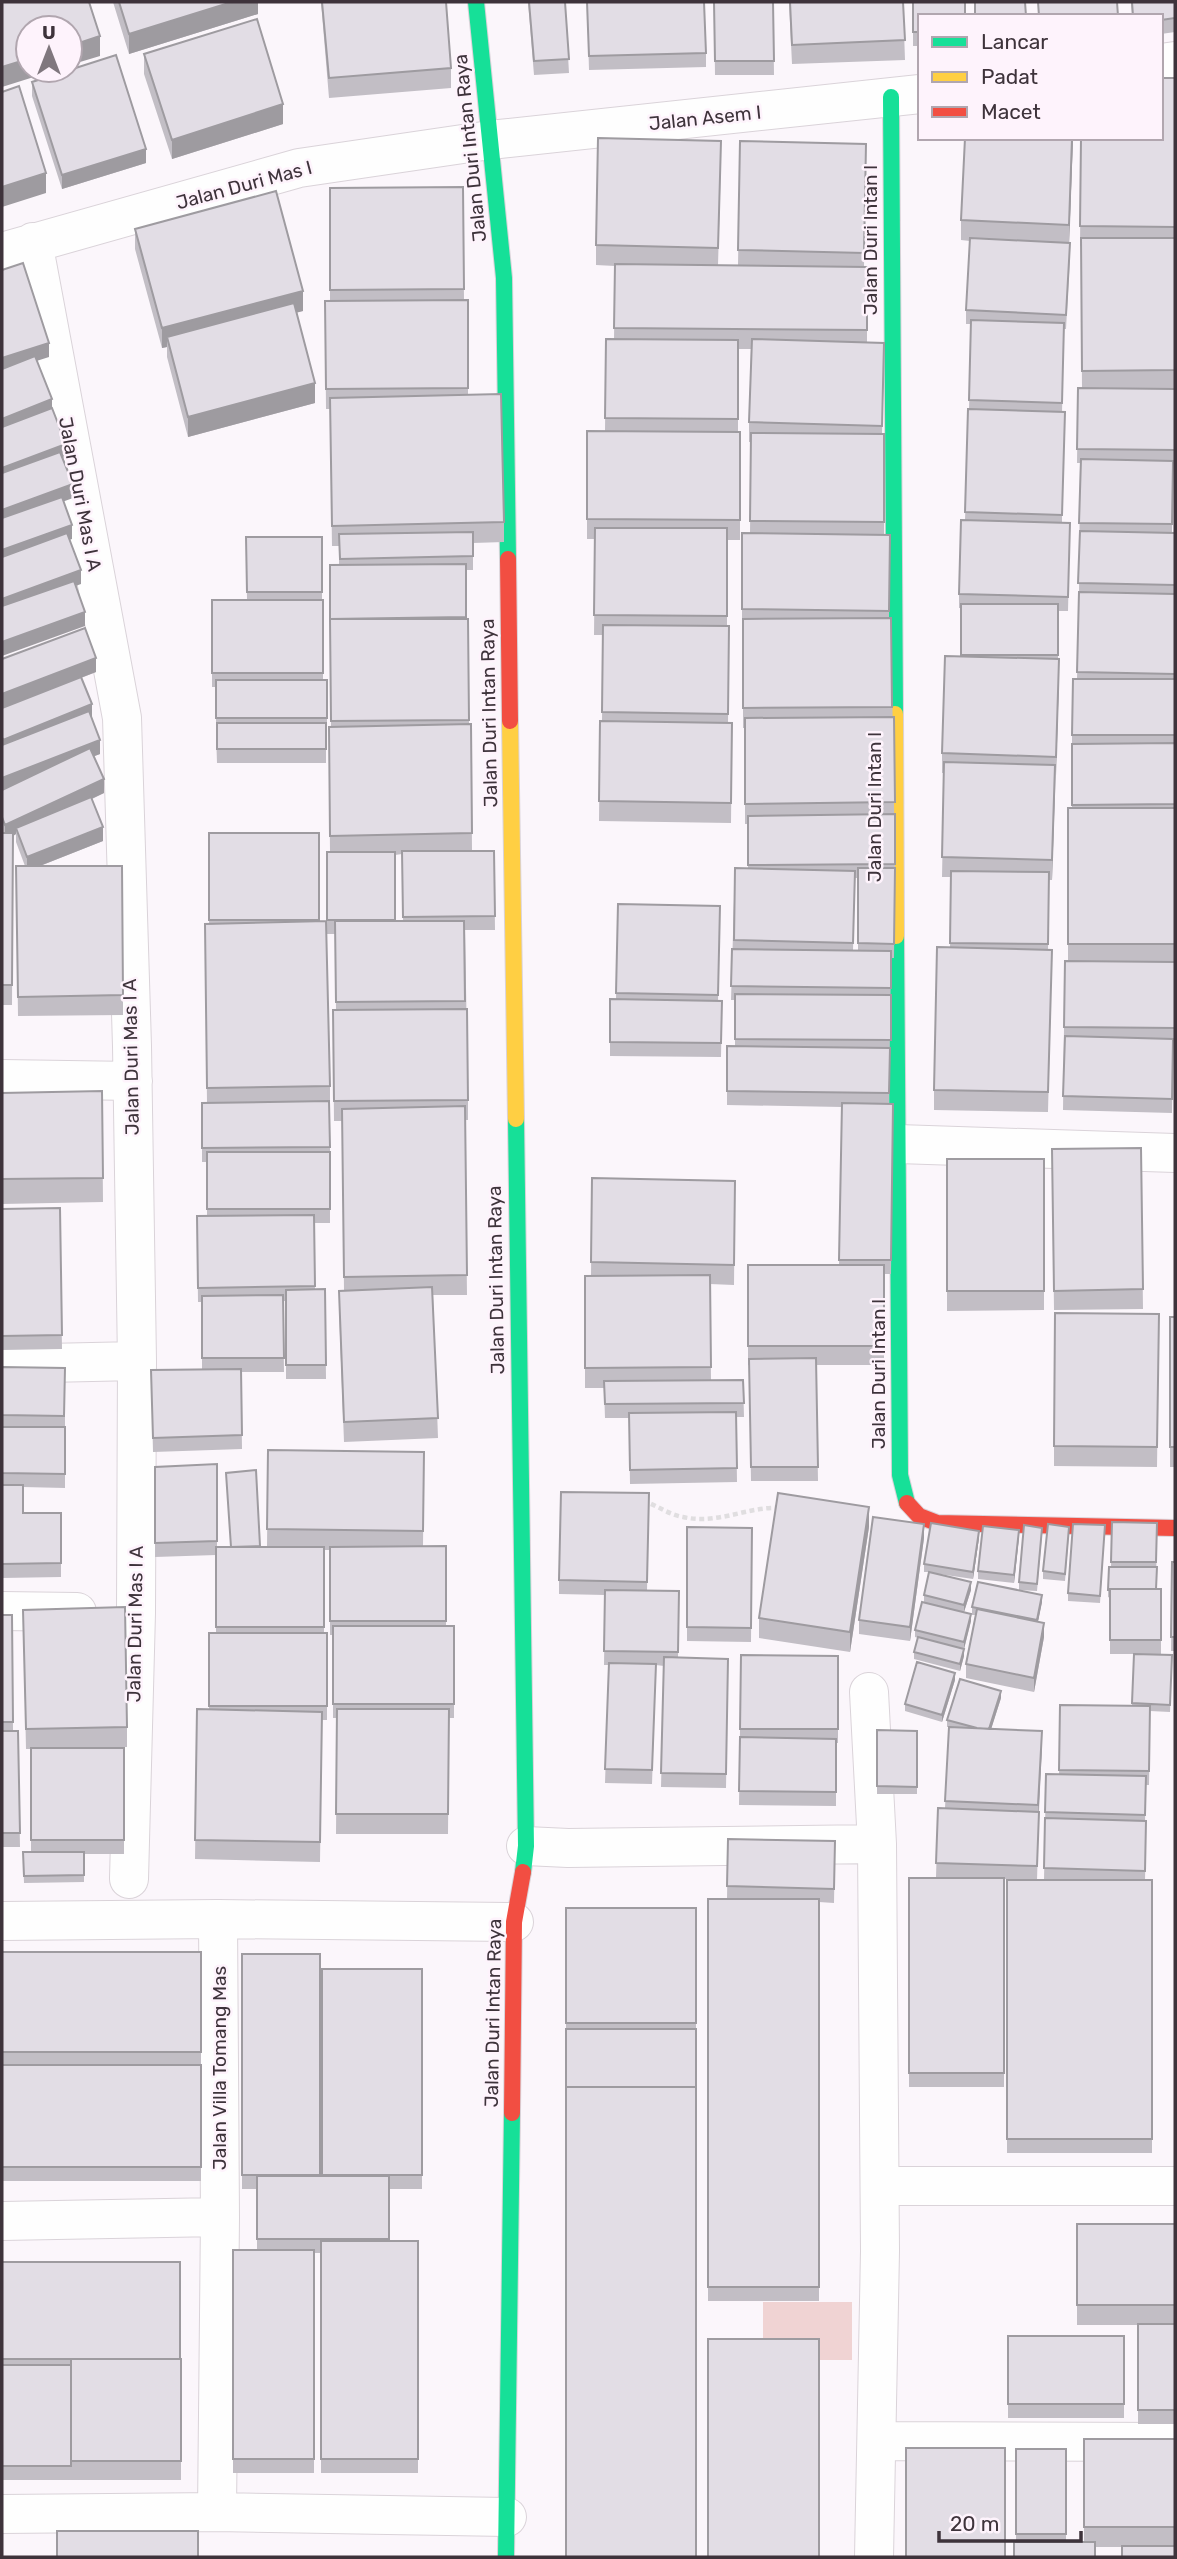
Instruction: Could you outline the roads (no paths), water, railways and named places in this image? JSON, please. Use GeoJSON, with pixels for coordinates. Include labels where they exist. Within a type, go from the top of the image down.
{"type":"FeatureCollection","features":[{"type":"Feature","properties":{"kind":"street","name":"Jalan Duri Intan Raya"},"geometry":{"type":"LineString","coordinates":[[476,2],[504,292],[526,1846],[514,1922],[506,2557]]}},
{"type":"Feature","properties":{"kind":"street","name":"Jalan Asem I"},"geometry":{"type":"LineString","coordinates":[[490,140],[906,96]]}},
{"type":"Feature","properties":{"kind":"street","name":"Jalan Duri Intan I"},"geometry":{"type":"LineString","coordinates":[[906,96],[898,1144],[902,1496],[912,1513],[950,1525],[1175,1528]]}},
{"type":"Feature","properties":{"kind":"street","name":"Jalan Duri Mas I"},"geometry":{"type":"LineString","coordinates":[[17,247],[299,168],[490,140]]}},
{"type":"Feature","properties":{"kind":"street","name":"Jalan Duri Mas I A"},"geometry":{"type":"LineString","coordinates":[[17,247],[122,719],[137,1362],[136,1613],[129,1879]]}},
{"type":"Feature","properties":{"kind":"street"},"geometry":{"type":"LineString","coordinates":[[2,1080],[132,1081]]}},
{"type":"Feature","properties":{"kind":"street"},"geometry":{"type":"LineString","coordinates":[[898,1144],[1175,1153]]}},
{"type":"Feature","properties":{"kind":"street"},"geometry":{"type":"LineString","coordinates":[[2,1364],[137,1362]]}},
{"type":"Feature","properties":{"kind":"street"},"geometry":{"type":"LineString","coordinates":[[2,1611],[136,1613]]}},
{"type":"Feature","properties":{"kind":"street"},"geometry":{"type":"LineString","coordinates":[[869,1692],[877,1844],[880,2186],[874,2557]]}},
{"type":"Feature","properties":{"kind":"street"},"geometry":{"type":"LineString","coordinates":[[526,1846],[568,1848],[877,1844]]}},
{"type":"Feature","properties":{"kind":"street"},"geometry":{"type":"LineString","coordinates":[[2,1922],[218,1919],[514,1922]]}},
{"type":"Feature","properties":{"kind":"street","name":"Jalan Villa Tomang Mas"},"geometry":{"type":"LineString","coordinates":[[217,2512],[220,2217],[218,1919]]}},
{"type":"Feature","properties":{"kind":"street"},"geometry":{"type":"LineString","coordinates":[[880,2186],[1175,2186]]}},
{"type":"Feature","properties":{"kind":"street"},"geometry":{"type":"LineString","coordinates":[[2,2221],[220,2217]]}},
{"type":"Feature","properties":{"kind":"street"},"geometry":{"type":"LineString","coordinates":[[877,2441],[1175,2442]]}},
{"type":"Feature","properties":{"kind":"street"},"geometry":{"type":"LineString","coordinates":[[2,2514],[217,2512],[507,2516]]}}]}
